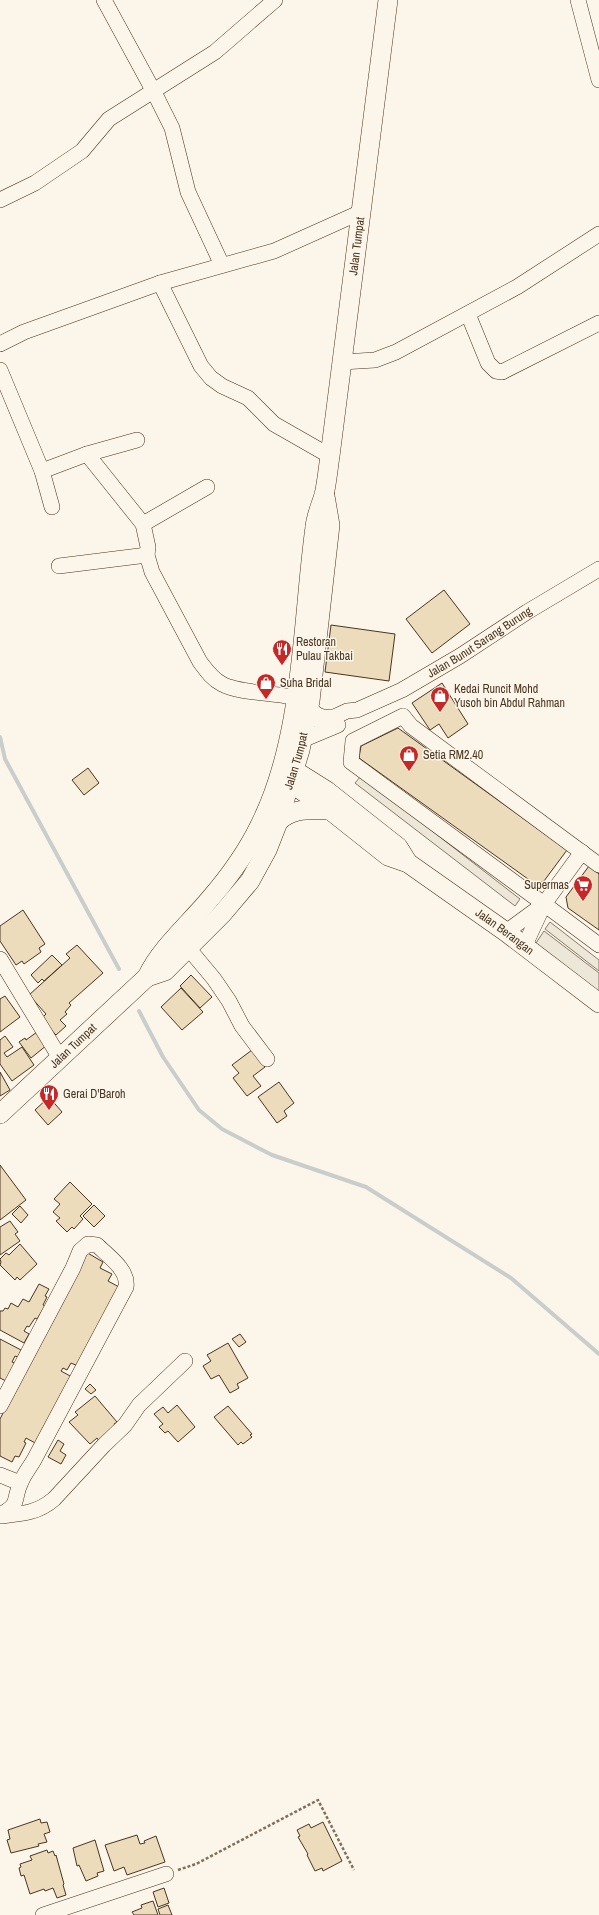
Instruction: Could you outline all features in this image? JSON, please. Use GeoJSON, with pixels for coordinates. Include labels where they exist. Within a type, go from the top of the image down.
{"type":"FeatureCollection","features":[{"type":"Feature","properties":{"kind":"main road","name":"Jalan Tumpat"},"geometry":{"type":"LineString","coordinates":[[297,738],[304,637],[315,525],[324,493],[330,456],[388,0]]}},
{"type":"Feature","properties":{"kind":"main road","name":"Jalan Tumpat"},"geometry":{"type":"LineString","coordinates":[[147,977],[165,971],[189,949],[250,881],[267,850],[269,824],[308,709],[330,525],[324,493]]}},
{"type":"Feature","properties":{"kind":"main road"},"geometry":{"type":"LineString","coordinates":[[269,824],[286,696],[304,637]]}},
{"type":"Feature","properties":{"kind":"main road"},"geometry":{"type":"LineString","coordinates":[[308,709],[314,716],[322,720],[331,719]]}},
{"type":"Feature","properties":{"kind":"main road"},"geometry":{"type":"LineString","coordinates":[[297,738],[327,791]]}},
{"type":"Feature","properties":{"kind":"main road","name":"Jalan Berangan"},"geometry":{"type":"LineString","coordinates":[[287,773],[327,791],[398,847],[408,862]]}},
{"type":"Feature","properties":{"kind":"main road","name":"Jalan Berangan"},"geometry":{"type":"LineString","coordinates":[[287,773],[330,810],[388,856],[408,862],[525,945],[599,1003]]}},
{"type":"Feature","properties":{"kind":"main road"},"geometry":{"type":"LineString","coordinates":[[269,824],[285,815],[302,810],[330,810]]}},
{"type":"Feature","properties":{"kind":"main road","name":"Jalan Tumpat"},"geometry":{"type":"LineString","coordinates":[[0,1114],[147,977],[154,962],[209,900],[269,824]]}},
{"type":"Feature","properties":{"kind":"street"},"geometry":{"type":"LineString","coordinates":[[104,0],[172,128],[188,192],[222,265]]}},
{"type":"Feature","properties":{"kind":"street"},"geometry":{"type":"LineString","coordinates":[[0,200],[35,183],[82,151],[110,120],[215,52],[275,0]]}},
{"type":"Feature","properties":{"kind":"street"},"geometry":{"type":"LineString","coordinates":[[578,0],[599,80]]}},
{"type":"Feature","properties":{"kind":"street"},"geometry":{"type":"LineString","coordinates":[[0,344],[24,332],[160,283],[274,251],[361,212]]}},
{"type":"Feature","properties":{"kind":"street"},"geometry":{"type":"LineString","coordinates":[[342,362],[385,358],[517,287],[599,234]]}},
{"type":"Feature","properties":{"kind":"street"},"geometry":{"type":"LineString","coordinates":[[160,283],[200,366],[211,378],[222,386],[248,398],[274,424],[330,456]]}},
{"type":"Feature","properties":{"kind":"street"},"geometry":{"type":"LineString","coordinates":[[468,314],[488,363],[496,371],[502,372],[599,323]]}},
{"type":"Feature","properties":{"kind":"street"},"geometry":{"type":"LineString","coordinates":[[0,370],[42,471],[52,507]]}},
{"type":"Feature","properties":{"kind":"street"},"geometry":{"type":"LineString","coordinates":[[42,471],[87,454],[137,440]]}},
{"type":"Feature","properties":{"kind":"street"},"geometry":{"type":"LineString","coordinates":[[87,454],[143,524],[148,547],[147,555],[152,572],[200,662],[210,675],[222,684],[234,688],[286,696]]}},
{"type":"Feature","properties":{"kind":"street"},"geometry":{"type":"LineString","coordinates":[[143,524],[207,487]]}},
{"type":"Feature","properties":{"kind":"street"},"geometry":{"type":"LineString","coordinates":[[59,566],[147,555]]}},
{"type":"Feature","properties":{"kind":"street","name":"Jalan Bunut Sarang Burung"},"geometry":{"type":"LineString","coordinates":[[297,738],[348,711],[357,710],[402,690],[460,656],[526,612],[599,569]]}},
{"type":"Feature","properties":{"kind":"street"},"geometry":{"type":"LineString","coordinates":[[402,690],[403,716],[411,726],[599,865]]}},
{"type":"Feature","properties":{"kind":"street","name":"Jalan Bunut Sarang Burung"},"geometry":{"type":"LineString","coordinates":[[297,738],[328,730],[351,718],[357,710]]}},
{"type":"Feature","properties":{"kind":"street"},"geometry":{"type":"LineString","coordinates":[[403,716],[353,741],[351,762],[599,945]]}},
{"type":"Feature","properties":{"kind":"street"},"geometry":{"type":"LineString","coordinates":[[525,945],[544,904],[582,852]]}},
{"type":"Feature","properties":{"kind":"street"},"geometry":{"type":"LineString","coordinates":[[506,932],[544,904]]}},
{"type":"Feature","properties":{"kind":"street"},"geometry":{"type":"LineString","coordinates":[[189,949],[218,985],[242,1026],[267,1059]]}},
{"type":"Feature","properties":{"kind":"street"},"geometry":{"type":"LineString","coordinates":[[0,959],[60,1058]]}},
{"type":"Feature","properties":{"kind":"street"},"geometry":{"type":"LineString","coordinates":[[0,1406],[70,1275],[80,1251],[88,1244],[97,1245],[120,1268],[125,1277],[126,1288],[34,1460],[20,1483],[16,1503],[10,1510],[0,1515]]}},
{"type":"Feature","properties":{"kind":"street"},"geometry":{"type":"LineString","coordinates":[[0,1515],[32,1512],[51,1503],[104,1445],[125,1425],[139,1405],[185,1362]]}},
{"type":"Feature","properties":{"kind":"street"},"geometry":{"type":"LineString","coordinates":[[0,1475],[20,1483]]}},
{"type":"Feature","properties":{"kind":"street"},"geometry":{"type":"LineString","coordinates":[[43,1915],[166,1874]]}},
{"type":"Feature","properties":{"kind":"path"},"geometry":{"type":"LineString","coordinates":[[166,1874],[196,1864],[318,1800],[354,1870]]}},
{"type":"Feature","properties":{"kind":"shaded area"},"geometry":{"type":"Polygon","coordinates":[[[361,776],[520,899],[515,906],[355,783],[361,776]]]}},
{"type":"Feature","properties":{"kind":"shaded area"},"geometry":{"type":"Polygon","coordinates":[[[550,922],[599,960],[599,971],[545,929],[550,922]]]}},
{"type":"Feature","properties":{"kind":"shaded area"},"geometry":{"type":"Polygon","coordinates":[[[544,931],[599,973],[599,995],[534,946],[544,931]]]}},
{"type":"Feature","properties":{"kind":"building"},"geometry":{"type":"Polygon","coordinates":[[[444,590],[470,624],[432,653],[406,619],[444,590]]]}},
{"type":"Feature","properties":{"kind":"building"},"geometry":{"type":"Polygon","coordinates":[[[331,625],[395,634],[389,681],[325,672],[331,625]]]}},
{"type":"Feature","properties":{"kind":"building","name":"Kedai Runcit Mohd Yusoh bin Abdul Rahman"},"geometry":{"type":"Polygon","coordinates":[[[442,683],[468,724],[448,738],[439,724],[430,730],[412,703],[442,683]]]}},
{"type":"Feature","properties":{"kind":"building"},"geometry":{"type":"Polygon","coordinates":[[[398,728],[567,850],[544,881],[535,884],[359,758],[361,746],[398,728]]]}},
{"type":"Feature","properties":{"kind":"building"},"geometry":{"type":"Polygon","coordinates":[[[88,768],[99,783],[84,795],[72,780],[88,768]]]}},
{"type":"Feature","properties":{"kind":"building","name":"Supermas"},"geometry":{"type":"Polygon","coordinates":[[[589,866],[599,874],[599,930],[568,908],[566,897],[589,866]]]}},
{"type":"Feature","properties":{"kind":"building"},"geometry":{"type":"Polygon","coordinates":[[[23,910],[45,944],[39,948],[41,952],[24,964],[22,961],[16,965],[0,941],[0,926],[23,910]]]}},
{"type":"Feature","properties":{"kind":"building"},"geometry":{"type":"Polygon","coordinates":[[[77,945],[103,973],[69,1003],[71,1005],[65,1012],[67,1014],[60,1020],[66,1026],[56,1035],[41,1019],[46,1014],[29,995],[70,958],[66,954],[77,945]]]}},
{"type":"Feature","properties":{"kind":"building"},"geometry":{"type":"Polygon","coordinates":[[[52,955],[62,965],[44,981],[42,979],[38,983],[31,975],[52,955]]]}},
{"type":"Feature","properties":{"kind":"building"},"geometry":{"type":"Polygon","coordinates":[[[191,975],[212,997],[200,1008],[180,986],[191,975]]]}},
{"type":"Feature","properties":{"kind":"building"},"geometry":{"type":"Polygon","coordinates":[[[181,988],[203,1012],[182,1030],[161,1007],[181,988]]]}},
{"type":"Feature","properties":{"kind":"building"},"geometry":{"type":"Polygon","coordinates":[[[5,996],[20,1017],[0,1032],[0,999],[5,996]]]}},
{"type":"Feature","properties":{"kind":"building"},"geometry":{"type":"Polygon","coordinates":[[[37,1032],[47,1045],[31,1058],[19,1042],[25,1038],[26,1040],[37,1032]]]}},
{"type":"Feature","properties":{"kind":"building"},"geometry":{"type":"Polygon","coordinates":[[[5,1036],[13,1047],[4,1053],[7,1057],[22,1047],[34,1065],[12,1081],[0,1064],[0,1040],[5,1036]]]}},
{"type":"Feature","properties":{"kind":"building"},"geometry":{"type":"Polygon","coordinates":[[[252,1050],[265,1067],[253,1076],[261,1086],[247,1096],[233,1078],[239,1073],[232,1065],[252,1050]]]}},
{"type":"Feature","properties":{"kind":"building"},"geometry":{"type":"Polygon","coordinates":[[[0,1072],[10,1090],[0,1096],[0,1072]]]}},
{"type":"Feature","properties":{"kind":"building"},"geometry":{"type":"Polygon","coordinates":[[[279,1082],[294,1103],[284,1111],[287,1116],[277,1123],[258,1097],[279,1082]]]}},
{"type":"Feature","properties":{"kind":"building","name":"Gerai D'Baroh"},"geometry":{"type":"Polygon","coordinates":[[[49,1097],[62,1112],[48,1125],[35,1110],[49,1097]]]}},
{"type":"Feature","properties":{"kind":"building"},"geometry":{"type":"Polygon","coordinates":[[[0,1165],[26,1200],[0,1220],[0,1165]]]}},
{"type":"Feature","properties":{"kind":"building"},"geometry":{"type":"Polygon","coordinates":[[[70,1182],[92,1204],[80,1216],[83,1219],[74,1229],[72,1227],[67,1232],[56,1221],[60,1218],[53,1212],[60,1204],[54,1199],[70,1182]]]}},
{"type":"Feature","properties":{"kind":"building"},"geometry":{"type":"Polygon","coordinates":[[[94,1205],[105,1216],[94,1227],[83,1216],[94,1205]]]}},
{"type":"Feature","properties":{"kind":"building"},"geometry":{"type":"Polygon","coordinates":[[[20,1206],[28,1215],[21,1223],[12,1214],[20,1206]]]}},
{"type":"Feature","properties":{"kind":"building"},"geometry":{"type":"Polygon","coordinates":[[[10,1221],[18,1232],[15,1234],[20,1241],[0,1255],[0,1227],[10,1221]]]}},
{"type":"Feature","properties":{"kind":"building"},"geometry":{"type":"Polygon","coordinates":[[[20,1244],[37,1264],[20,1280],[17,1277],[15,1280],[0,1265],[0,1259],[6,1253],[9,1255],[20,1244]]]}},
{"type":"Feature","properties":{"kind":"building"},"geometry":{"type":"Polygon","coordinates":[[[86,1252],[103,1262],[100,1268],[112,1274],[108,1281],[119,1287],[78,1366],[71,1363],[67,1370],[63,1368],[61,1371],[72,1377],[37,1444],[26,1438],[24,1442],[26,1443],[19,1457],[15,1456],[12,1462],[0,1456],[0,1419],[86,1252]]]}},
{"type":"Feature","properties":{"kind":"building"},"geometry":{"type":"Polygon","coordinates":[[[39,1284],[49,1289],[45,1296],[47,1297],[43,1305],[45,1306],[37,1319],[35,1318],[29,1327],[27,1326],[24,1331],[29,1334],[24,1343],[0,1330],[0,1311],[3,1311],[5,1308],[8,1309],[11,1303],[18,1307],[23,1299],[29,1302],[39,1284]]]}},
{"type":"Feature","properties":{"kind":"building"},"geometry":{"type":"Polygon","coordinates":[[[240,1334],[246,1342],[239,1347],[232,1339],[240,1334]]]}},
{"type":"Feature","properties":{"kind":"building"},"geometry":{"type":"Polygon","coordinates":[[[0,1339],[21,1350],[18,1357],[15,1356],[12,1362],[17,1364],[8,1382],[0,1378],[0,1339]]]}},
{"type":"Feature","properties":{"kind":"building"},"geometry":{"type":"Polygon","coordinates":[[[228,1343],[248,1378],[237,1384],[239,1388],[230,1393],[219,1375],[211,1379],[203,1366],[211,1361],[207,1355],[228,1343]]]}},
{"type":"Feature","properties":{"kind":"building"},"geometry":{"type":"Polygon","coordinates":[[[90,1384],[96,1390],[91,1394],[85,1389],[90,1384]]]}},
{"type":"Feature","properties":{"kind":"building"},"geometry":{"type":"Polygon","coordinates":[[[95,1396],[117,1422],[114,1424],[118,1430],[101,1444],[97,1438],[90,1444],[69,1422],[78,1415],[75,1412],[95,1396]]]}},
{"type":"Feature","properties":{"kind":"building"},"geometry":{"type":"Polygon","coordinates":[[[177,1405],[195,1427],[178,1442],[168,1431],[165,1433],[159,1427],[163,1424],[154,1414],[163,1407],[168,1413],[177,1405]]]}},
{"type":"Feature","properties":{"kind":"building"},"geometry":{"type":"Polygon","coordinates":[[[228,1406],[252,1434],[250,1435],[252,1437],[243,1444],[241,1442],[238,1445],[214,1417],[228,1406]]]}},
{"type":"Feature","properties":{"kind":"building"},"geometry":{"type":"Polygon","coordinates":[[[58,1440],[64,1444],[60,1451],[66,1455],[61,1464],[48,1457],[58,1440]]]}},
{"type":"Feature","properties":{"kind":"building"},"geometry":{"type":"Polygon","coordinates":[[[40,1819],[41,1823],[47,1822],[50,1832],[44,1834],[47,1842],[38,1844],[39,1846],[11,1853],[7,1840],[10,1839],[8,1830],[40,1819]]]}},
{"type":"Feature","properties":{"kind":"building"},"geometry":{"type":"Polygon","coordinates":[[[323,1822],[342,1861],[323,1871],[322,1868],[315,1871],[307,1855],[308,1854],[298,1837],[300,1836],[297,1830],[309,1824],[311,1828],[323,1822]]]}},
{"type":"Feature","properties":{"kind":"building"},"geometry":{"type":"Polygon","coordinates":[[[137,1835],[140,1844],[145,1843],[144,1841],[156,1836],[165,1862],[127,1875],[124,1867],[114,1871],[105,1845],[137,1835]]]}},
{"type":"Feature","properties":{"kind":"building"},"geometry":{"type":"Polygon","coordinates":[[[95,1840],[104,1871],[97,1873],[98,1876],[86,1881],[79,1865],[77,1866],[73,1848],[95,1840]]]}},
{"type":"Feature","properties":{"kind":"building"},"geometry":{"type":"Polygon","coordinates":[[[47,1850],[48,1853],[53,1851],[55,1856],[56,1855],[64,1884],[66,1895],[57,1898],[53,1888],[45,1891],[44,1889],[30,1894],[24,1875],[21,1876],[19,1868],[21,1867],[20,1864],[32,1860],[30,1856],[47,1850]]]}},
{"type":"Feature","properties":{"kind":"building"},"geometry":{"type":"Polygon","coordinates":[[[164,1888],[169,1903],[158,1907],[153,1892],[164,1888]]]}},
{"type":"Feature","properties":{"kind":"building"},"geometry":{"type":"Polygon","coordinates":[[[153,1901],[158,1915],[134,1915],[132,1912],[142,1908],[141,1905],[153,1901]]]}},
{"type":"Feature","properties":{"kind":"building"},"geometry":{"type":"Polygon","coordinates":[[[168,1905],[172,1915],[160,1915],[158,1909],[168,1905]]]}},
{"type":"Feature","properties":{"kind":"waterway"},"geometry":{"type":"LineString","coordinates":[[0,737],[5,759],[119,969]]}},
{"type":"Feature","properties":{"kind":"waterway"},"geometry":{"type":"LineString","coordinates":[[139,1011],[163,1057],[199,1110],[222,1129],[272,1155],[366,1187],[511,1278],[599,1354]]}},
{"type":"Feature","properties":{"kind":"place","name":"Restoran Pulau Takbai"},"geometry":{"type":"Point","coordinates":[282,666]}},
{"type":"Feature","properties":{"kind":"place","name":"Suha Bridal"},"geometry":{"type":"Point","coordinates":[266,700]}},
{"type":"Feature","properties":{"kind":"place","name":"Kedai Runcit Mohd Yusoh bin Abdul Rahman"},"geometry":{"type":"Point","coordinates":[440,713]}},
{"type":"Feature","properties":{"kind":"place","name":"Setia RM2.40"},"geometry":{"type":"Point","coordinates":[409,772]}},
{"type":"Feature","properties":{"kind":"place","name":"Supermas"},"geometry":{"type":"Point","coordinates":[583,902]}},
{"type":"Feature","properties":{"kind":"place","name":"Gerai D'Baroh"},"geometry":{"type":"Point","coordinates":[49,1111]}}]}
